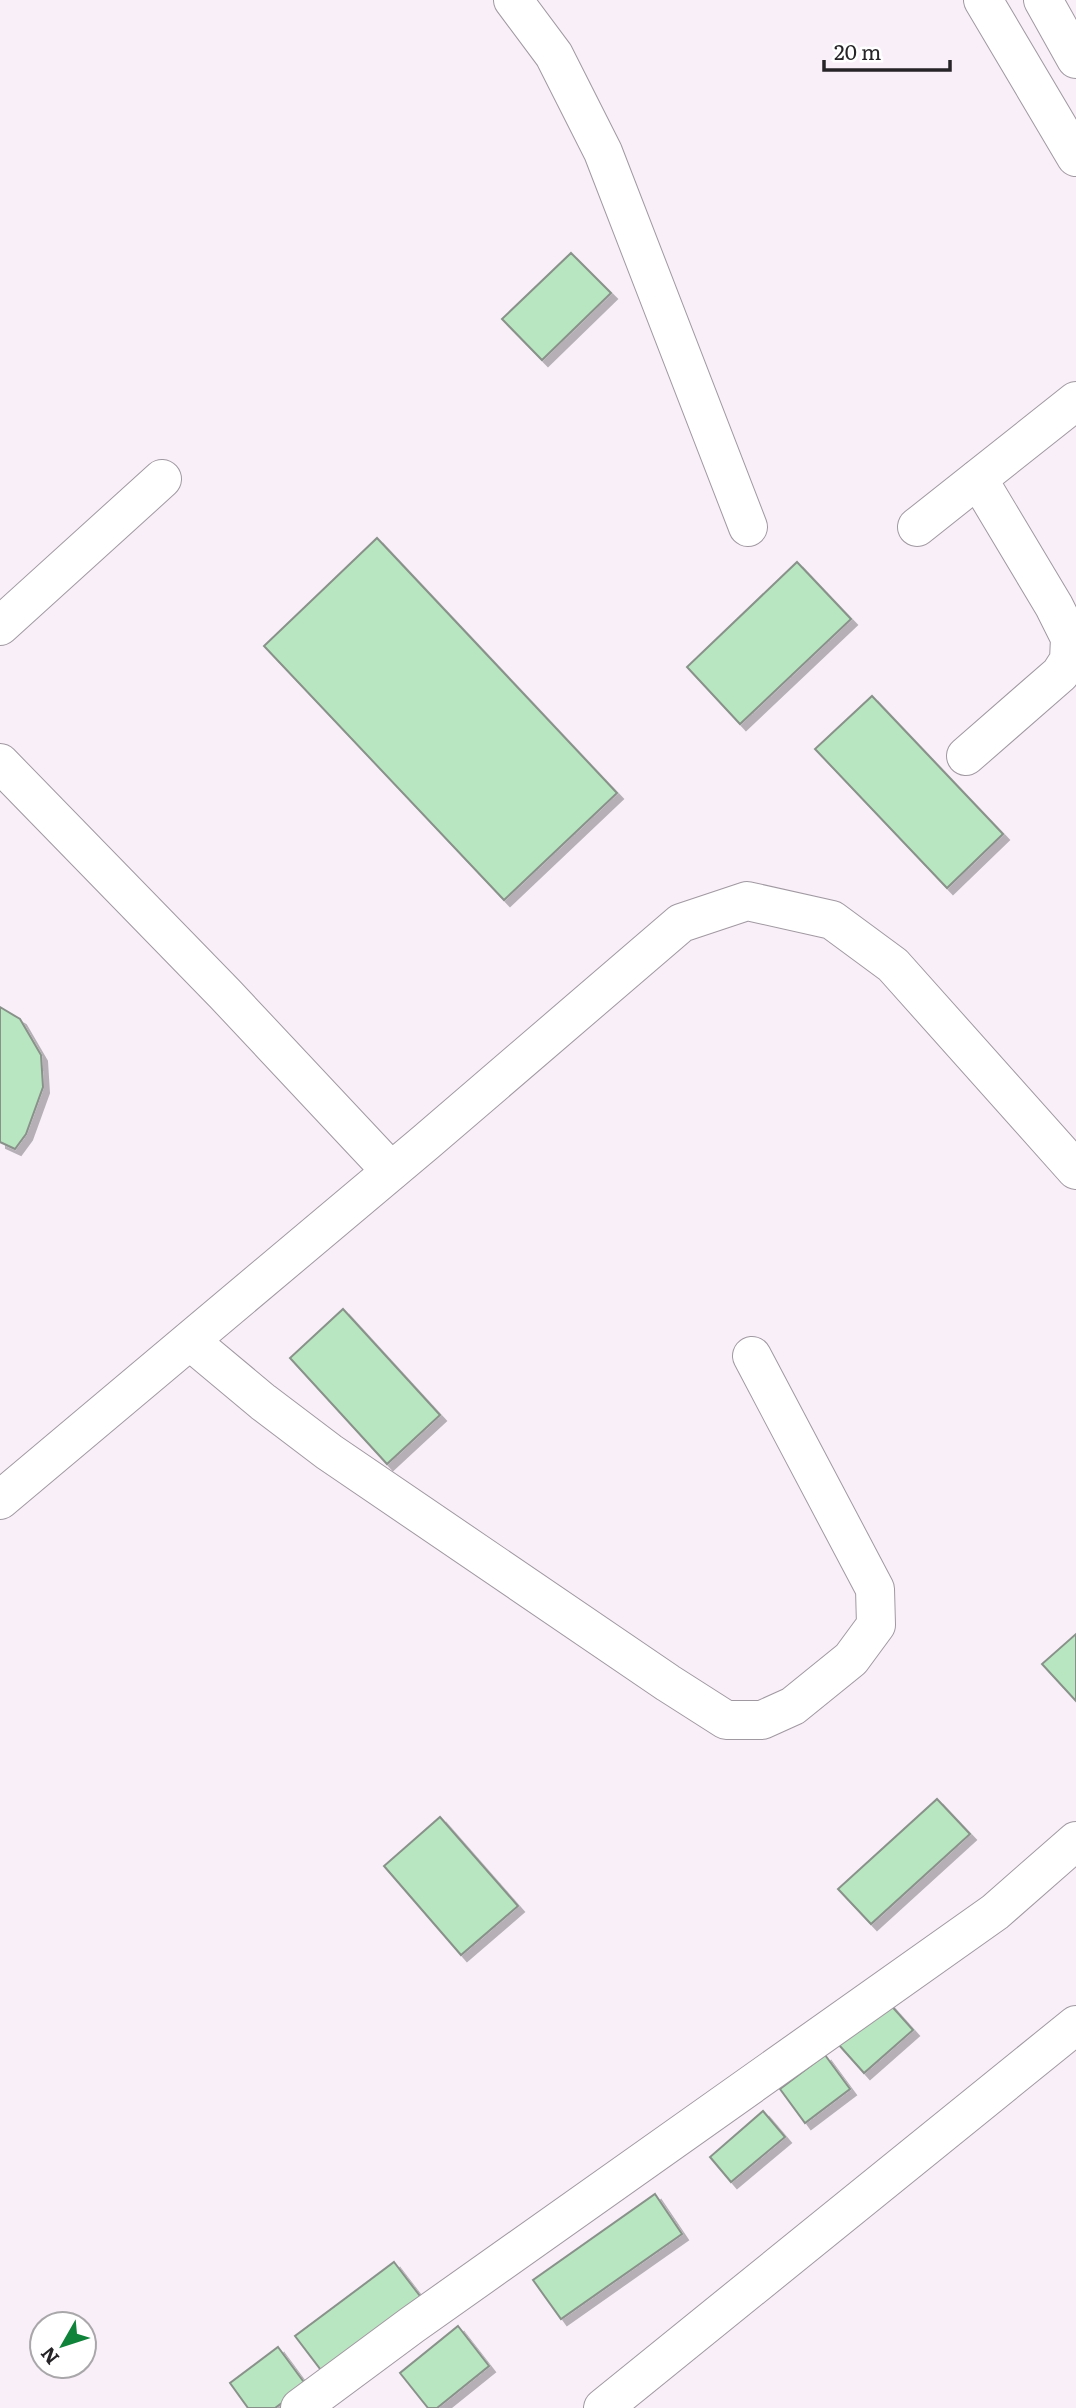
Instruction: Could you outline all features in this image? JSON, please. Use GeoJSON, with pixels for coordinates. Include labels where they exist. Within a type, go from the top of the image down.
{"type":"FeatureCollection","features":[{"type":"Feature","properties":{"kind":"street"},"geometry":{"type":"LineString","coordinates":[[513,0],[554,55],[603,152],[748,527]]}},
{"type":"Feature","properties":{"kind":"street"},"geometry":{"type":"LineString","coordinates":[[983,0],[1076,157]]}},
{"type":"Feature","properties":{"kind":"street"},"geometry":{"type":"LineString","coordinates":[[1043,0],[1076,59]]}},
{"type":"Feature","properties":{"kind":"street"},"geometry":{"type":"LineString","coordinates":[[917,527],[1076,401]]}},
{"type":"Feature","properties":{"kind":"street"},"geometry":{"type":"LineString","coordinates":[[0,626],[162,479]]}},
{"type":"Feature","properties":{"kind":"street"},"geometry":{"type":"LineString","coordinates":[[966,756],[1060,674],[1069,660],[1070,638],[1055,606],[978,479]]}},
{"type":"Feature","properties":{"kind":"street"},"geometry":{"type":"LineString","coordinates":[[0,763],[225,994],[391,1171]]}},
{"type":"Feature","properties":{"kind":"street"},"geometry":{"type":"LineString","coordinates":[[0,1500],[681,923],[747,901],[832,920],[893,964],[1076,1170]]}},
{"type":"Feature","properties":{"kind":"street"},"geometry":{"type":"LineString","coordinates":[[190,1341],[262,1402],[330,1452],[668,1684],[726,1720],[762,1720],[793,1706],[851,1659],[876,1625],[876,1589],[752,1356]]}},
{"type":"Feature","properties":{"kind":"street"},"geometry":{"type":"LineString","coordinates":[[300,2408],[412,2325],[995,1912],[1076,1841]]}},
{"type":"Feature","properties":{"kind":"street"},"geometry":{"type":"LineString","coordinates":[[603,2408],[1076,2025]]}},
{"type":"Feature","properties":{"kind":"building"},"geometry":{"type":"Polygon","coordinates":[[[571,253],[611,293],[542,360],[502,319],[571,253]]]}},
{"type":"Feature","properties":{"kind":"building"},"geometry":{"type":"Polygon","coordinates":[[[377,538],[617,793],[504,900],[264,646],[377,538]]]}},
{"type":"Feature","properties":{"kind":"building"},"geometry":{"type":"Polygon","coordinates":[[[797,562],[851,619],[740,724],[687,667],[797,562]]]}},
{"type":"Feature","properties":{"kind":"building"},"geometry":{"type":"Polygon","coordinates":[[[872,696],[1003,834],[947,888],[815,749],[872,696]]]}},
{"type":"Feature","properties":{"kind":"building"},"geometry":{"type":"Polygon","coordinates":[[[0,1007],[20,1019],[41,1055],[43,1087],[26,1134],[15,1149],[0,1142],[0,1007]]]}},
{"type":"Feature","properties":{"kind":"building"},"geometry":{"type":"Polygon","coordinates":[[[343,1309],[440,1415],[387,1464],[290,1358],[343,1309]]]}},
{"type":"Feature","properties":{"kind":"building"},"geometry":{"type":"Polygon","coordinates":[[[1076,1634],[1076,1701],[1042,1664],[1076,1634]]]}},
{"type":"Feature","properties":{"kind":"building"},"geometry":{"type":"Polygon","coordinates":[[[937,1799],[970,1834],[871,1924],[838,1889],[937,1799]]]}},
{"type":"Feature","properties":{"kind":"building"},"geometry":{"type":"Polygon","coordinates":[[[440,1817],[518,1906],[461,1955],[384,1866],[440,1817]]]}},
{"type":"Feature","properties":{"kind":"building"},"geometry":{"type":"Polygon","coordinates":[[[888,2002],[913,2030],[864,2073],[839,2045],[888,2002]]]}},
{"type":"Feature","properties":{"kind":"building"},"geometry":{"type":"Polygon","coordinates":[[[825,2055],[850,2089],[805,2123],[780,2089],[825,2055]]]}},
{"type":"Feature","properties":{"kind":"building"},"geometry":{"type":"Polygon","coordinates":[[[763,2111],[785,2137],[731,2182],[710,2157],[763,2111]]]}},
{"type":"Feature","properties":{"kind":"building"},"geometry":{"type":"Polygon","coordinates":[[[655,2194],[682,2234],[561,2319],[533,2280],[655,2194]]]}},
{"type":"Feature","properties":{"kind":"building"},"geometry":{"type":"Polygon","coordinates":[[[394,2262],[423,2300],[324,2374],[295,2336],[394,2262]]]}},
{"type":"Feature","properties":{"kind":"building"},"geometry":{"type":"Polygon","coordinates":[[[458,2326],[489,2366],[437,2408],[428,2408],[400,2373],[458,2326]]]}},
{"type":"Feature","properties":{"kind":"building"},"geometry":{"type":"Polygon","coordinates":[[[278,2347],[306,2385],[275,2408],[248,2408],[230,2383],[278,2347]]]}}]}
